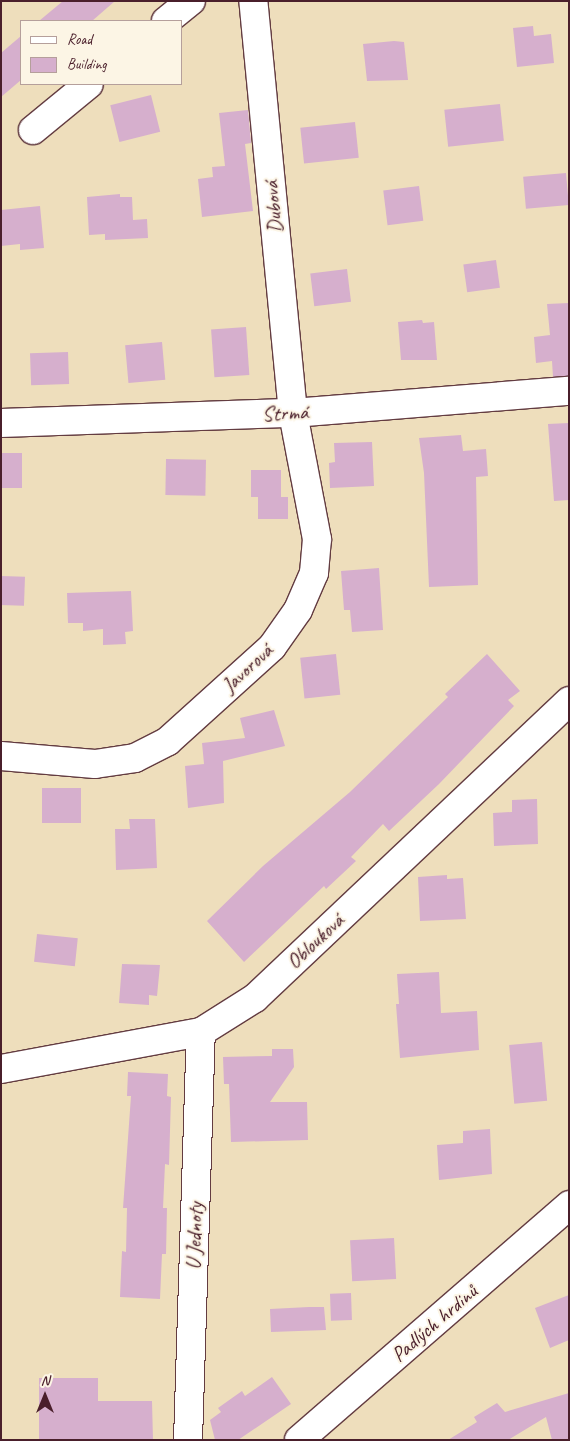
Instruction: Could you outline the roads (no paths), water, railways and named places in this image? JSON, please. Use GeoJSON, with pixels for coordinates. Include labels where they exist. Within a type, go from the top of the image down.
{"type":"FeatureCollection","features":[{"type":"Feature","properties":{"kind":"street"},"geometry":{"type":"LineString","coordinates":[[167,20],[191,1]]}},
{"type":"Feature","properties":{"kind":"street","name":"Dubová"},"geometry":{"type":"LineString","coordinates":[[253,1],[293,413]]}},
{"type":"Feature","properties":{"kind":"street"},"geometry":{"type":"LineString","coordinates":[[33,130],[88,85]]}},
{"type":"Feature","properties":{"kind":"street","name":"Strmá"},"geometry":{"type":"LineString","coordinates":[[1,423],[293,413],[569,391]]}},
{"type":"Feature","properties":{"kind":"street","name":"Javorová"},"geometry":{"type":"LineString","coordinates":[[1,756],[95,764],[134,758],[168,741],[272,647],[298,610],[314,573],[317,538],[293,413]]}},
{"type":"Feature","properties":{"kind":"street","name":"Oblouková"},"geometry":{"type":"LineString","coordinates":[[1,1069],[200,1032],[254,998],[569,701]]}},
{"type":"Feature","properties":{"kind":"street","name":"U Jednoty"},"geometry":{"type":"LineString","coordinates":[[188,1440],[200,1032]]}},
{"type":"Feature","properties":{"kind":"street","name":"Padlých hrdinů"},"geometry":{"type":"LineString","coordinates":[[299,1440],[569,1205]]}}]}
